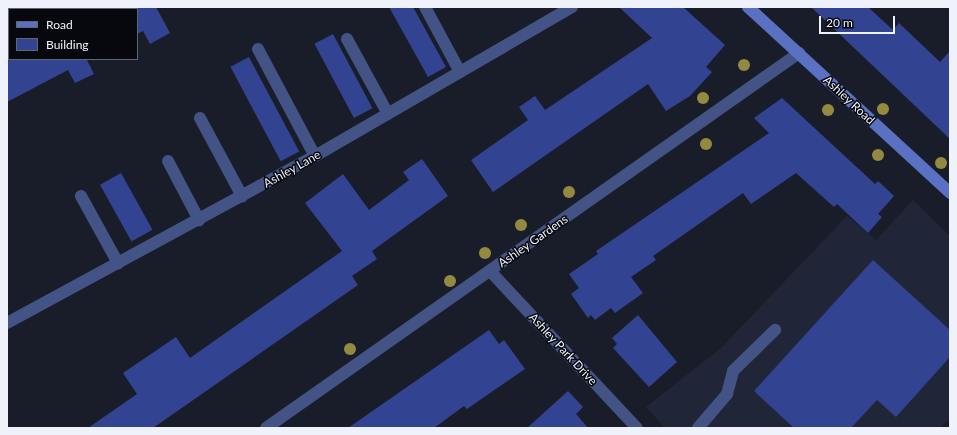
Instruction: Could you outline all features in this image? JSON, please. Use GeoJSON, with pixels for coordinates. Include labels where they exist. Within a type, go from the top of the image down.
{"type":"FeatureCollection","features":[{"type":"Feature","properties":{"kind":"street"},"geometry":{"type":"LineString","coordinates":[[425,7],[460,72]]}},
{"type":"Feature","properties":{"kind":"street","name":"Ashley Lane"},"geometry":{"type":"LineString","coordinates":[[7,323],[315,156],[572,7]]}},
{"type":"Feature","properties":{"kind":"street","name":"Ashley Road"},"geometry":{"type":"LineString","coordinates":[[748,7],[950,193]]}},
{"type":"Feature","properties":{"kind":"street"},"geometry":{"type":"LineString","coordinates":[[346,38],[388,114]]}},
{"type":"Feature","properties":{"kind":"street"},"geometry":{"type":"LineString","coordinates":[[258,49],[315,156]]}},
{"type":"Feature","properties":{"kind":"street","name":"Ashley Gardens"},"geometry":{"type":"LineString","coordinates":[[266,428],[799,53]]}},
{"type":"Feature","properties":{"kind":"street"},"geometry":{"type":"LineString","coordinates":[[200,118],[242,196]]}},
{"type":"Feature","properties":{"kind":"street"},"geometry":{"type":"LineString","coordinates":[[168,161],[199,220]]}},
{"type":"Feature","properties":{"kind":"street"},"geometry":{"type":"LineString","coordinates":[[81,196],[118,263]]}},
{"type":"Feature","properties":{"kind":"street","name":"Ashley Park Drive"},"geometry":{"type":"LineString","coordinates":[[490,271],[637,428]]}},
{"type":"Feature","properties":{"kind":"street"},"geometry":{"type":"LineString","coordinates":[[698,428],[727,394],[733,371],[775,330]]}},
{"type":"Feature","properties":{"kind":"shaded area"},"geometry":{"type":"Polygon","coordinates":[[[913,200],[950,236],[950,418],[942,426],[944,428],[665,428],[646,407],[721,348],[847,216],[876,240],[913,200]]]}},
{"type":"Feature","properties":{"kind":"building"},"geometry":{"type":"Polygon","coordinates":[[[156,7],[170,33],[150,44],[143,31],[138,34],[137,8],[156,7]]]}},
{"type":"Feature","properties":{"kind":"building"},"geometry":{"type":"Polygon","coordinates":[[[389,7],[413,7],[446,67],[428,77],[389,7]]]}},
{"type":"Feature","properties":{"kind":"building"},"geometry":{"type":"Polygon","coordinates":[[[619,7],[683,7],[725,45],[706,67],[712,72],[690,96],[666,111],[648,84],[493,192],[471,160],[528,120],[519,107],[535,96],[545,110],[652,38],[619,7]]]}},
{"type":"Feature","properties":{"kind":"building"},"geometry":{"type":"Polygon","coordinates":[[[811,7],[868,7],[893,30],[899,23],[940,62],[950,51],[950,139],[811,7]]]}},
{"type":"Feature","properties":{"kind":"building"},"geometry":{"type":"Polygon","coordinates":[[[333,34],[372,108],[354,118],[314,44],[333,34]]]}},
{"type":"Feature","properties":{"kind":"building"},"geometry":{"type":"Polygon","coordinates":[[[249,57],[299,151],[281,161],[230,67],[249,57]]]}},
{"type":"Feature","properties":{"kind":"building"},"geometry":{"type":"Polygon","coordinates":[[[7,59],[87,60],[94,74],[75,83],[68,70],[7,102],[7,59]]]}},
{"type":"Feature","properties":{"kind":"building"},"geometry":{"type":"Polygon","coordinates":[[[782,98],[875,184],[878,181],[894,196],[878,214],[882,217],[868,233],[837,204],[834,207],[796,173],[751,204],[743,193],[653,256],[656,260],[631,277],[643,293],[615,313],[611,308],[595,320],[591,315],[588,318],[571,294],[579,288],[569,274],[598,254],[596,251],[769,133],[754,118],[782,98]]]}},
{"type":"Feature","properties":{"kind":"building"},"geometry":{"type":"Polygon","coordinates":[[[422,159],[448,196],[372,251],[377,259],[352,276],[358,285],[153,428],[88,428],[137,394],[123,373],[176,337],[190,358],[342,251],[305,203],[343,174],[369,210],[409,180],[403,172],[422,159]]]}},
{"type":"Feature","properties":{"kind":"building"},"geometry":{"type":"Polygon","coordinates":[[[121,173],[153,230],[132,241],[100,185],[121,173]]]}},
{"type":"Feature","properties":{"kind":"building"},"geometry":{"type":"Polygon","coordinates":[[[873,260],[950,330],[950,357],[896,417],[877,400],[851,428],[794,428],[754,391],[873,260]]]}},
{"type":"Feature","properties":{"kind":"building"},"geometry":{"type":"Polygon","coordinates":[[[638,315],[677,362],[649,387],[613,348],[617,344],[612,338],[638,315]]]}},
{"type":"Feature","properties":{"kind":"building"},"geometry":{"type":"Polygon","coordinates":[[[489,330],[499,344],[504,340],[525,369],[467,409],[464,406],[434,428],[348,428],[489,330]]]}},
{"type":"Feature","properties":{"kind":"building"},"geometry":{"type":"Polygon","coordinates":[[[568,391],[583,407],[576,414],[588,428],[527,428],[568,391]]]}}]}
